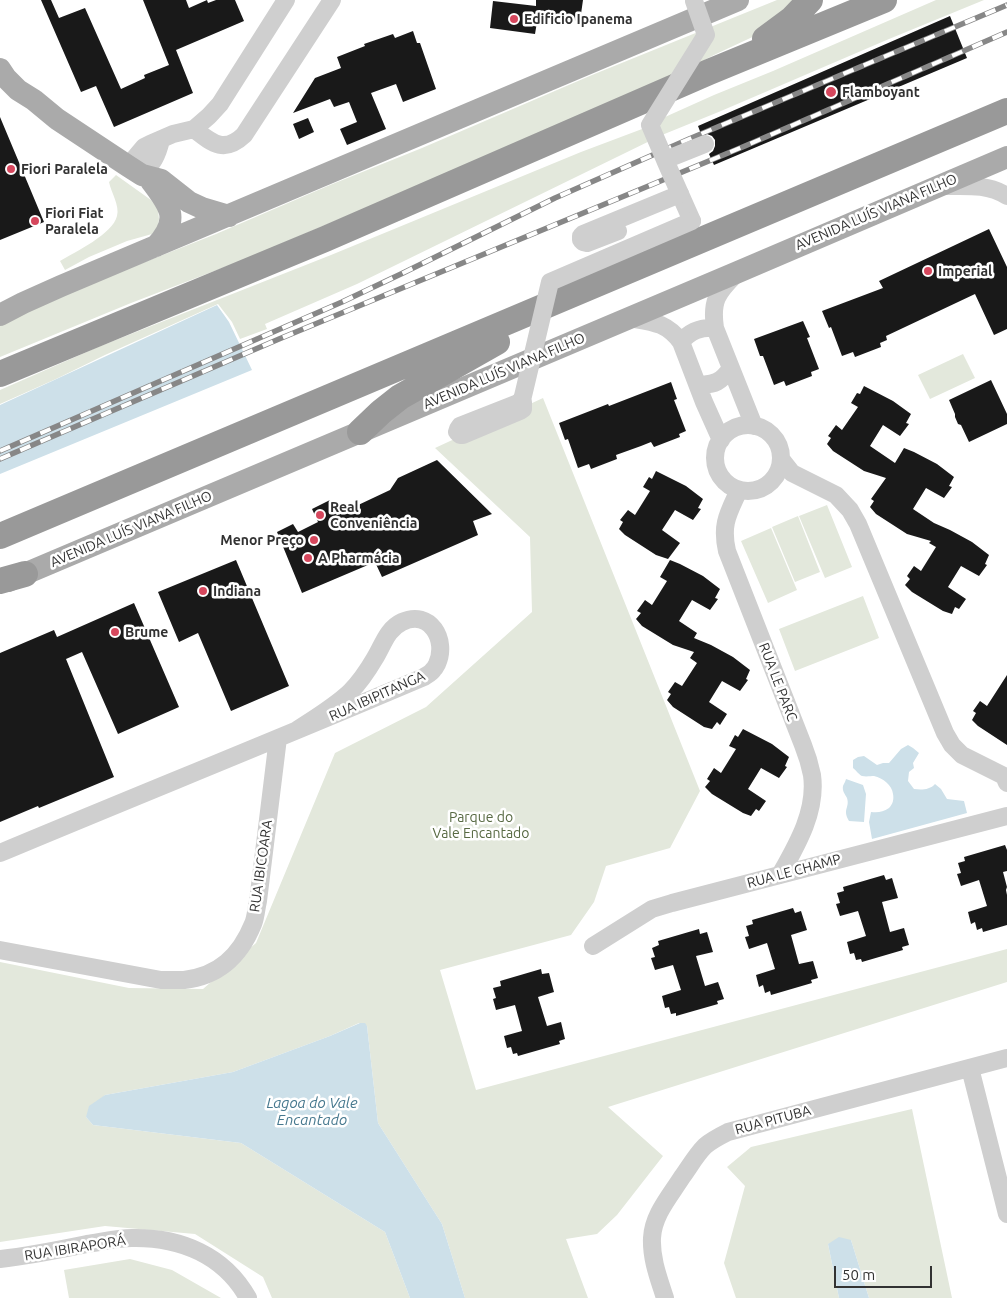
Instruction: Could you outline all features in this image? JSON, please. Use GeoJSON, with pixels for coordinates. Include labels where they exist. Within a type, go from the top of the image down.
{"type":"FeatureCollection","features":[{"type":"Feature","properties":{"kind":"highway"},"geometry":{"type":"LineString","coordinates":[[710,72],[777,31],[792,19],[810,0]]}},
{"type":"Feature","properties":{"kind":"highway"},"geometry":{"type":"LineString","coordinates":[[0,374],[325,239],[710,72],[884,0]]}},
{"type":"Feature","properties":{"kind":"highway"},"geometry":{"type":"LineString","coordinates":[[0,536],[1007,111]]}},
{"type":"Feature","properties":{"kind":"highway"},"geometry":{"type":"LineString","coordinates":[[360,432],[400,397],[607,279]]}},
{"type":"Feature","properties":{"kind":"highway"},"geometry":{"type":"LineString","coordinates":[[0,583],[25,574]]}},
{"type":"Feature","properties":{"kind":"main road"},"geometry":{"type":"LineString","coordinates":[[0,314],[346,165],[738,0]]}},
{"type":"Feature","properties":{"kind":"main road"},"geometry":{"type":"LineString","coordinates":[[0,69],[18,90],[34,100],[57,119],[139,173],[165,199],[171,216],[170,226],[165,237],[156,246]]}},
{"type":"Feature","properties":{"kind":"main road","name":"AVENIDA LUÍS VIANA FILHO"},"geometry":{"type":"LineString","coordinates":[[25,574],[1007,157]]}},
{"type":"Feature","properties":{"kind":"main road"},"geometry":{"type":"LineString","coordinates":[[139,173],[161,180],[189,202],[229,216]]}},
{"type":"Feature","properties":{"kind":"street"},"geometry":{"type":"LineString","coordinates":[[139,173],[144,147],[174,134],[194,130],[220,104],[286,0]]}},
{"type":"Feature","properties":{"kind":"street"},"geometry":{"type":"LineString","coordinates":[[194,130],[211,142],[221,145],[231,145],[239,140],[332,0]]}},
{"type":"Feature","properties":{"kind":"street"},"geometry":{"type":"LineString","coordinates":[[523,402],[523,409],[520,411],[463,435],[458,432],[460,426],[516,404],[523,396],[550,282],[692,222],[650,125],[706,35],[694,1]]}},
{"type":"Feature","properties":{"kind":"street"},"geometry":{"type":"LineString","coordinates":[[665,160],[705,144]]}},
{"type":"Feature","properties":{"kind":"street"},"geometry":{"type":"LineString","coordinates":[[935,187],[982,186],[998,190],[1007,196]]}},
{"type":"Feature","properties":{"kind":"street"},"geometry":{"type":"LineString","coordinates":[[618,231],[587,243],[581,240],[583,234],[680,194]]}},
{"type":"Feature","properties":{"kind":"street"},"geometry":{"type":"LineString","coordinates":[[738,272],[718,294],[713,317],[715,328],[754,426]]}},
{"type":"Feature","properties":{"kind":"street"},"geometry":{"type":"LineString","coordinates":[[628,318],[659,324],[668,328],[674,334],[680,342],[721,440]]}},
{"type":"Feature","properties":{"kind":"street"},"geometry":{"type":"LineString","coordinates":[[680,342],[692,332],[715,328]]}},
{"type":"Feature","properties":{"kind":"street"},"geometry":{"type":"LineString","coordinates":[[698,384],[708,385],[717,382],[726,376],[732,368]]}},
{"type":"Feature","properties":{"kind":"street"},"geometry":{"type":"LineString","coordinates":[[739,426],[754,426],[766,430],[774,438],[780,448],[782,459],[780,469],[768,485],[759,490],[739,490],[730,486],[722,479],[717,470],[716,450],[721,440],[732,430],[739,426]]}},
{"type":"Feature","properties":{"kind":"street"},"geometry":{"type":"LineString","coordinates":[[782,459],[792,474],[836,495],[850,510],[858,524],[945,733],[952,745],[962,755],[1006,779]]}},
{"type":"Feature","properties":{"kind":"street","name":"RUA LE PARC"},"geometry":{"type":"LineString","coordinates":[[739,490],[726,521],[724,532],[727,551],[803,745],[812,776],[810,807],[796,845],[780,875]]}},
{"type":"Feature","properties":{"kind":"street","name":"RUA IBIPITANGA"},"geometry":{"type":"LineString","coordinates":[[0,853],[337,714],[424,677],[434,670],[439,659],[438,636],[432,626],[424,620],[413,619],[393,628],[368,668],[350,691],[333,706],[297,730]]}},
{"type":"Feature","properties":{"kind":"street","name":"RUA IBICOARA"},"geometry":{"type":"LineString","coordinates":[[0,950],[161,980],[184,980],[200,976],[218,969],[232,960],[254,923],[278,738]]}},
{"type":"Feature","properties":{"kind":"street","name":"RUA LE CHAMP"},"geometry":{"type":"LineString","coordinates":[[593,946],[652,909],[1006,814]]}},
{"type":"Feature","properties":{"kind":"street","name":"RUA PITUBA"},"geometry":{"type":"LineString","coordinates":[[665,1298],[652,1253],[652,1237],[656,1221],[662,1208],[706,1145],[728,1132],[1007,1058]]}},
{"type":"Feature","properties":{"kind":"street"},"geometry":{"type":"LineString","coordinates":[[970,1068],[1007,1214]]}},
{"type":"Feature","properties":{"kind":"street","name":"RUA IBIRAPORÁ"},"geometry":{"type":"LineString","coordinates":[[0,1258],[17,1257],[105,1241],[132,1238],[162,1240],[186,1246],[208,1256],[228,1271],[248,1298]]}},
{"type":"Feature","properties":{"kind":"green space"},"geometry":{"type":"Polygon","coordinates":[[[777,0],[800,0],[776,26],[662,82],[243,260],[131,303],[0,357],[0,324],[69,292],[216,234],[592,75],[777,0]]]}},
{"type":"Feature","properties":{"kind":"green space"},"geometry":{"type":"Polygon","coordinates":[[[936,0],[984,0],[662,135],[357,284],[265,324],[267,329],[240,339],[232,322],[218,304],[0,404],[0,390],[98,347],[331,255],[581,152],[658,123],[665,117],[714,95],[936,0]]]}},
{"type":"Feature","properties":{"kind":"green space"},"geometry":{"type":"Polygon","coordinates":[[[116,175],[151,200],[158,209],[158,227],[152,234],[127,241],[89,257],[65,270],[60,261],[93,242],[114,223],[118,212],[109,182],[116,175]]]}},
{"type":"Feature","properties":{"kind":"green space"},"geometry":{"type":"Polygon","coordinates":[[[963,354],[975,378],[930,399],[918,375],[963,354]]]}},
{"type":"Feature","properties":{"kind":"green space","name":"Parque do Vale Encantado"},"geometry":{"type":"Polygon","coordinates":[[[543,398],[700,791],[670,848],[606,866],[594,902],[571,935],[440,970],[476,1090],[1007,949],[1007,982],[608,1107],[663,1156],[617,1215],[597,1234],[566,1239],[588,1298],[465,1298],[442,1224],[378,1123],[367,1026],[359,1023],[330,1036],[233,1072],[105,1095],[86,1117],[93,1125],[241,1143],[385,1232],[410,1298],[272,1298],[263,1277],[195,1234],[105,1226],[0,1242],[0,962],[129,988],[203,989],[256,943],[335,753],[426,707],[532,612],[530,537],[435,448],[543,398]]]}},
{"type":"Feature","properties":{"kind":"green space"},"geometry":{"type":"Polygon","coordinates":[[[827,505],[852,567],[825,578],[799,516],[827,505]]]}},
{"type":"Feature","properties":{"kind":"green space"},"geometry":{"type":"Polygon","coordinates":[[[798,516],[820,572],[795,582],[772,527],[798,516]]]}},
{"type":"Feature","properties":{"kind":"green space"},"geometry":{"type":"Polygon","coordinates":[[[771,528],[797,590],[768,603],[741,541],[771,528]]]}},
{"type":"Feature","properties":{"kind":"green space"},"geometry":{"type":"Polygon","coordinates":[[[863,596],[879,638],[795,671],[779,629],[863,596]]]}},
{"type":"Feature","properties":{"kind":"green space"},"geometry":{"type":"Polygon","coordinates":[[[912,1109],[952,1298],[869,1298],[851,1240],[828,1244],[839,1298],[736,1298],[724,1263],[745,1186],[727,1167],[751,1147],[912,1109]]]}},
{"type":"Feature","properties":{"kind":"green space"},"geometry":{"type":"Polygon","coordinates":[[[130,1259],[172,1270],[221,1298],[69,1298],[64,1270],[130,1259]]]}},
{"type":"Feature","properties":{"kind":"water"},"geometry":{"type":"Polygon","coordinates":[[[217,305],[229,322],[252,370],[0,474],[0,405],[217,305]]]}},
{"type":"Feature","properties":{"kind":"water"},"geometry":{"type":"Polygon","coordinates":[[[908,745],[919,753],[913,763],[914,768],[909,772],[908,781],[914,789],[928,788],[935,784],[941,789],[947,799],[964,801],[967,813],[872,839],[869,822],[871,812],[880,812],[889,808],[893,800],[892,791],[889,785],[881,778],[860,775],[853,768],[853,760],[864,756],[877,765],[889,763],[901,749],[908,745]]]}},
{"type":"Feature","properties":{"kind":"water"},"geometry":{"type":"Polygon","coordinates":[[[846,779],[863,785],[866,794],[864,822],[849,821],[847,817],[848,801],[843,791],[846,779]]]}},
{"type":"Feature","properties":{"kind":"water","name":"Lagoa do Vale Encantado"},"geometry":{"type":"Polygon","coordinates":[[[360,1023],[365,1023],[367,1026],[378,1123],[442,1224],[465,1298],[410,1298],[385,1232],[241,1143],[93,1125],[86,1117],[89,1106],[105,1095],[233,1072],[360,1023]]]}},
{"type":"Feature","properties":{"kind":"water"},"geometry":{"type":"Polygon","coordinates":[[[839,1237],[851,1240],[869,1298],[839,1298],[828,1244],[839,1237]]]}},
{"type":"Feature","properties":{"kind":"building"},"geometry":{"type":"Polygon","coordinates":[[[41,0],[51,0],[59,18],[85,8],[121,89],[145,78],[144,75],[169,65],[143,0],[186,0],[189,8],[207,0],[208,3],[216,0],[235,0],[244,21],[176,50],[193,93],[114,127],[96,86],[81,92],[41,0]]]}},
{"type":"Feature","properties":{"kind":"building","name":"Edificio Ipanema"},"geometry":{"type":"Polygon","coordinates":[[[536,0],[583,0],[580,21],[538,16],[535,34],[490,28],[493,1],[536,6],[536,0]]]}},
{"type":"Feature","properties":{"kind":"building","name":"Flamboyant"},"geometry":{"type":"Polygon","coordinates":[[[950,16],[967,58],[714,165],[709,154],[713,151],[715,140],[712,136],[701,134],[698,126],[950,16]]]}},
{"type":"Feature","properties":{"kind":"building"},"geometry":{"type":"Polygon","coordinates":[[[413,31],[417,43],[420,43],[436,89],[403,102],[396,84],[371,93],[386,129],[347,145],[340,129],[357,122],[349,102],[334,107],[330,99],[293,113],[315,78],[341,68],[337,57],[365,46],[364,44],[393,34],[395,38],[413,31]]]}},
{"type":"Feature","properties":{"kind":"building","name":"Fiori Paralela"},"geometry":{"type":"Polygon","coordinates":[[[0,117],[44,222],[0,240],[0,117]]]}},
{"type":"Feature","properties":{"kind":"building"},"geometry":{"type":"Polygon","coordinates":[[[308,118],[314,132],[299,139],[293,124],[308,118]]]}},
{"type":"Feature","properties":{"kind":"building"},"geometry":{"type":"Polygon","coordinates":[[[989,229],[1007,267],[1007,329],[994,335],[975,294],[886,336],[887,340],[880,343],[881,347],[855,357],[853,352],[842,356],[831,327],[829,328],[822,311],[883,288],[879,281],[989,229]]]}},
{"type":"Feature","properties":{"kind":"building"},"geometry":{"type":"Polygon","coordinates":[[[803,321],[810,337],[807,338],[819,369],[811,372],[812,376],[786,386],[784,381],[774,385],[754,339],[803,321]]]}},
{"type":"Feature","properties":{"kind":"building"},"geometry":{"type":"Polygon","coordinates":[[[991,380],[1007,414],[1007,424],[969,442],[961,425],[958,424],[949,400],[991,380]]]}},
{"type":"Feature","properties":{"kind":"building"},"geometry":{"type":"Polygon","coordinates":[[[671,382],[677,399],[674,400],[686,431],[679,434],[680,437],[654,447],[651,442],[616,455],[617,459],[591,469],[589,464],[578,468],[568,439],[565,440],[559,423],[671,382]]]}},
{"type":"Feature","properties":{"kind":"building"},"geometry":{"type":"Polygon","coordinates":[[[864,386],[893,401],[911,414],[906,423],[909,424],[900,436],[883,425],[870,446],[895,463],[904,448],[937,464],[954,477],[949,486],[952,487],[944,498],[926,488],[913,509],[934,523],[972,542],[989,555],[985,564],[987,565],[979,576],[961,566],[948,587],[966,599],[959,609],[955,607],[952,614],[943,611],[912,592],[905,585],[910,579],[907,576],[914,566],[921,571],[936,547],[929,543],[931,541],[907,534],[876,514],[870,507],[874,501],[871,499],[886,478],[864,471],[833,451],[827,444],[831,438],[828,436],[836,425],[842,430],[858,407],[851,403],[857,393],[860,394],[864,386]]]}},
{"type":"Feature","properties":{"kind":"building"},"geometry":{"type":"Polygon","coordinates":[[[437,460],[492,514],[473,521],[478,535],[382,577],[375,562],[302,593],[277,532],[293,524],[298,532],[318,522],[312,509],[330,500],[337,515],[390,490],[398,478],[437,460]]]}},
{"type":"Feature","properties":{"kind":"building"},"geometry":{"type":"Polygon","coordinates":[[[656,471],[686,486],[703,499],[698,508],[701,509],[693,520],[675,510],[662,530],[680,543],[668,559],[656,555],[619,529],[623,522],[620,520],[628,510],[635,515],[650,491],[643,487],[649,477],[652,479],[656,471]]]}},
{"type":"Feature","properties":{"kind":"building"},"geometry":{"type":"Polygon","coordinates":[[[236,560],[289,686],[231,711],[198,633],[179,642],[158,592],[236,560]]]}},
{"type":"Feature","properties":{"kind":"building"},"geometry":{"type":"Polygon","coordinates":[[[670,560],[703,576],[720,589],[715,598],[718,599],[710,610],[692,600],[679,621],[697,633],[694,638],[733,657],[750,670],[746,679],[748,680],[740,691],[722,681],[709,702],[727,714],[720,725],[717,722],[712,729],[704,727],[673,707],[667,700],[671,694],[668,692],[675,682],[682,686],[697,663],[690,658],[694,652],[673,645],[642,626],[636,619],[641,613],[637,611],[645,600],[652,605],[667,581],[660,577],[670,560]]]}},
{"type":"Feature","properties":{"kind":"building"},"geometry":{"type":"Polygon","coordinates":[[[134,603],[179,707],[118,734],[82,652],[66,659],[114,777],[0,822],[0,653],[54,630],[57,637],[134,603]]]}},
{"type":"Feature","properties":{"kind":"building"},"geometry":{"type":"Polygon","coordinates":[[[1007,675],[1007,745],[972,720],[976,713],[973,711],[980,701],[987,706],[1007,675]]]}},
{"type":"Feature","properties":{"kind":"building"},"geometry":{"type":"Polygon","coordinates":[[[743,729],[772,744],[789,757],[785,766],[787,767],[779,778],[761,768],[748,789],[766,801],[759,811],[756,809],[751,816],[712,794],[705,787],[710,781],[707,779],[714,768],[721,773],[736,749],[729,746],[735,735],[738,737],[743,729]]]}},
{"type":"Feature","properties":{"kind":"building"},"geometry":{"type":"Polygon","coordinates":[[[1005,845],[1007,850],[1007,871],[1003,872],[1007,887],[1007,925],[983,932],[982,928],[977,930],[975,922],[971,924],[968,912],[987,906],[979,880],[961,886],[957,874],[961,873],[958,863],[965,861],[964,857],[1005,845]]]}},
{"type":"Feature","properties":{"kind":"building"},"geometry":{"type":"Polygon","coordinates":[[[884,875],[886,880],[892,878],[898,898],[882,902],[890,932],[904,928],[909,945],[902,947],[903,950],[862,962],[861,959],[856,960],[854,953],[850,954],[847,942],[866,936],[858,911],[840,916],[836,904],[840,903],[837,893],[844,891],[843,887],[884,875]]]}},
{"type":"Feature","properties":{"kind":"building"},"geometry":{"type":"Polygon","coordinates":[[[793,908],[795,913],[801,911],[807,930],[791,935],[799,964],[813,961],[818,978],[811,980],[812,983],[771,995],[770,991],[765,993],[763,985],[759,987],[756,975],[775,969],[767,943],[749,949],[745,937],[749,936],[746,926],[753,924],[752,920],[793,908]]]}},
{"type":"Feature","properties":{"kind":"building"},"geometry":{"type":"Polygon","coordinates":[[[699,929],[700,934],[707,932],[713,952],[696,956],[705,986],[718,982],[724,999],[717,1001],[718,1004],[676,1016],[676,1013],[671,1014],[669,1007],[665,1008],[662,996],[681,990],[673,965],[655,970],[651,958],[655,957],[652,948],[659,945],[658,941],[699,929]]]}},
{"type":"Feature","properties":{"kind":"building"},"geometry":{"type":"Polygon","coordinates":[[[541,969],[542,974],[549,973],[554,992],[538,997],[547,1026],[561,1022],[565,1039],[559,1041],[560,1044],[518,1056],[517,1053],[513,1054],[511,1047],[507,1048],[504,1036],[522,1031],[515,1005],[496,1010],[493,999],[496,998],[493,988],[501,986],[500,981],[541,969]]]}},
{"type":"Feature","properties":{"kind":"railway"},"geometry":{"type":"LineString","coordinates":[[0,451],[342,302],[555,198],[689,139],[1007,5]]}},
{"type":"Feature","properties":{"kind":"railway"},"geometry":{"type":"LineString","coordinates":[[0,459],[279,339],[745,146],[1007,32]]}},
{"type":"Feature","properties":{"kind":"place","name":"Edificio Ipanema"},"geometry":{"type":"Point","coordinates":[514,19]}},
{"type":"Feature","properties":{"kind":"place","name":"Flamboyant"},"geometry":{"type":"Point","coordinates":[831,92]}},
{"type":"Feature","properties":{"kind":"place","name":"Fiori Paralela"},"geometry":{"type":"Point","coordinates":[11,169]}},
{"type":"Feature","properties":{"kind":"place","name":"Fiori Fiat Paralela"},"geometry":{"type":"Point","coordinates":[35,221]}},
{"type":"Feature","properties":{"kind":"place","name":"Imperial"},"geometry":{"type":"Point","coordinates":[928,271]}},
{"type":"Feature","properties":{"kind":"place","name":"Real Conveniência"},"geometry":{"type":"Point","coordinates":[320,515]}},
{"type":"Feature","properties":{"kind":"place","name":"Menor Preço"},"geometry":{"type":"Point","coordinates":[314,540]}},
{"type":"Feature","properties":{"kind":"place","name":"A Pharmácia"},"geometry":{"type":"Point","coordinates":[308,558]}},
{"type":"Feature","properties":{"kind":"place","name":"Indiana"},"geometry":{"type":"Point","coordinates":[203,591]}},
{"type":"Feature","properties":{"kind":"place","name":"Brume"},"geometry":{"type":"Point","coordinates":[115,632]}}]}
